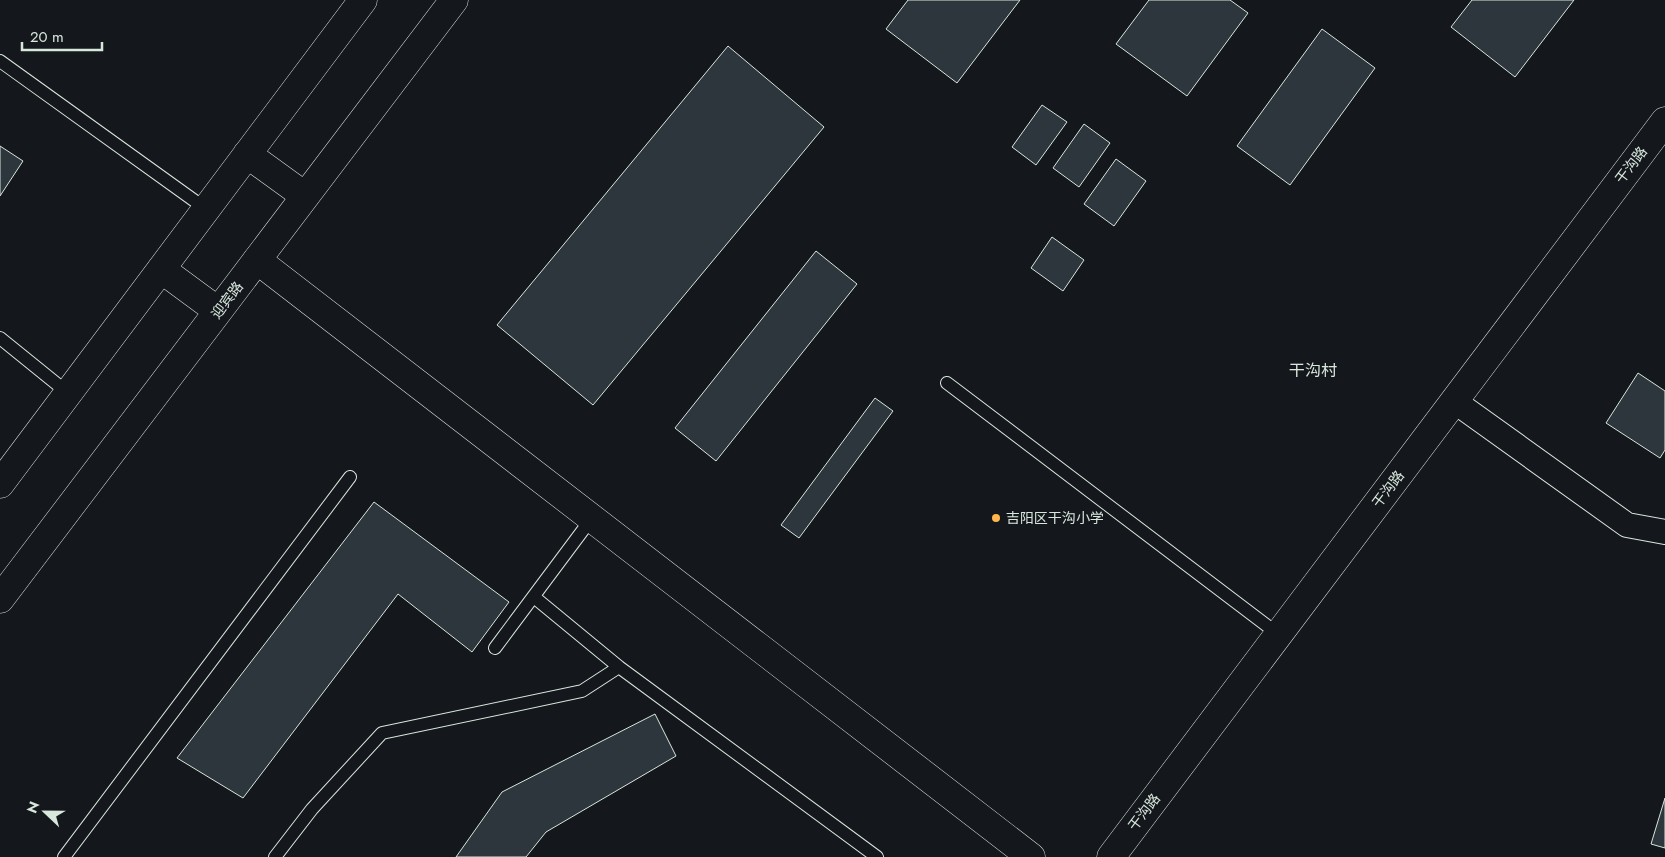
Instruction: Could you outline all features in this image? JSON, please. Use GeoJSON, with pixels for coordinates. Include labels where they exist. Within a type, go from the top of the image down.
{"type":"FeatureCollection","features":[{"type":"Feature","properties":{"kind":"main road"},"geometry":{"type":"LineString","coordinates":[[0,484],[363,0]]}},
{"type":"Feature","properties":{"kind":"main road","name":"迎宾路"},"geometry":{"type":"LineString","coordinates":[[0,599],[454,0]]}},
{"type":"Feature","properties":{"kind":"main road","name":"干沟路"},"geometry":{"type":"LineString","coordinates":[[1114,856],[1278,634],[1665,121]]}},
{"type":"Feature","properties":{"kind":"main road"},"geometry":{"type":"LineString","coordinates":[[248,154],[305,196]]}},
{"type":"Feature","properties":{"kind":"main road"},"geometry":{"type":"LineString","coordinates":[[257,260],[1031,857]]}},
{"type":"Feature","properties":{"kind":"main road"},"geometry":{"type":"LineString","coordinates":[[162,268],[218,311]]}},
{"type":"Feature","properties":{"kind":"street"},"geometry":{"type":"LineString","coordinates":[[1454,401],[1627,525],[1665,532]]}},
{"type":"Feature","properties":{"kind":"lane"},"geometry":{"type":"LineString","coordinates":[[0,61],[206,209]]}},
{"type":"Feature","properties":{"kind":"lane"},"geometry":{"type":"LineString","coordinates":[[0,338],[68,393]]}},
{"type":"Feature","properties":{"kind":"lane"},"geometry":{"type":"LineString","coordinates":[[947,383],[1278,634]]}},
{"type":"Feature","properties":{"kind":"lane"},"geometry":{"type":"LineString","coordinates":[[64,857],[350,477]]}},
{"type":"Feature","properties":{"kind":"lane"},"geometry":{"type":"LineString","coordinates":[[495,648],[592,518]]}},
{"type":"Feature","properties":{"kind":"lane"},"geometry":{"type":"LineString","coordinates":[[534,597],[619,667],[877,857]]}},
{"type":"Feature","properties":{"kind":"lane"},"geometry":{"type":"LineString","coordinates":[[275,857],[312,809],[382,734],[582,691],[619,667]]}},
{"type":"Feature","properties":{"kind":"building"},"geometry":{"type":"Polygon","coordinates":[[[908,0],[1020,0],[957,83],[886,29],[908,0]]]}},
{"type":"Feature","properties":{"kind":"building"},"geometry":{"type":"Polygon","coordinates":[[[1149,0],[1230,0],[1248,13],[1187,96],[1116,44],[1149,0]]]}},
{"type":"Feature","properties":{"kind":"building"},"geometry":{"type":"Polygon","coordinates":[[[1472,0],[1574,0],[1515,77],[1451,27],[1472,0]]]}},
{"type":"Feature","properties":{"kind":"building"},"geometry":{"type":"Polygon","coordinates":[[[1322,29],[1375,68],[1290,185],[1237,146],[1322,29]]]}},
{"type":"Feature","properties":{"kind":"building"},"geometry":{"type":"Polygon","coordinates":[[[728,46],[824,127],[593,405],[497,325],[728,46]]]}},
{"type":"Feature","properties":{"kind":"building"},"geometry":{"type":"Polygon","coordinates":[[[1042,105],[1067,122],[1036,165],[1012,147],[1042,105]]]}},
{"type":"Feature","properties":{"kind":"building"},"geometry":{"type":"Polygon","coordinates":[[[1084,124],[1110,143],[1079,187],[1053,168],[1084,124]]]}},
{"type":"Feature","properties":{"kind":"building"},"geometry":{"type":"Polygon","coordinates":[[[0,146],[23,161],[0,196],[0,146]]]}},
{"type":"Feature","properties":{"kind":"building"},"geometry":{"type":"Polygon","coordinates":[[[1116,159],[1146,181],[1114,226],[1084,204],[1116,159]]]}},
{"type":"Feature","properties":{"kind":"building"},"geometry":{"type":"Polygon","coordinates":[[[1052,237],[1084,260],[1063,291],[1031,268],[1052,237]]]}},
{"type":"Feature","properties":{"kind":"building"},"geometry":{"type":"Polygon","coordinates":[[[816,251],[857,284],[716,461],[675,428],[816,251]]]}},
{"type":"Feature","properties":{"kind":"building"},"geometry":{"type":"Polygon","coordinates":[[[1638,373],[1665,391],[1665,450],[1660,458],[1606,423],[1638,373]]]}},
{"type":"Feature","properties":{"kind":"building"},"geometry":{"type":"Polygon","coordinates":[[[875,398],[893,411],[799,538],[781,525],[875,398]]]}},
{"type":"Feature","properties":{"kind":"building"},"geometry":{"type":"Polygon","coordinates":[[[374,502],[509,602],[472,652],[398,594],[243,798],[177,758],[374,502]]]}},
{"type":"Feature","properties":{"kind":"building"},"geometry":{"type":"Polygon","coordinates":[[[655,714],[676,756],[546,832],[526,857],[456,857],[502,792],[655,714]]]}},
{"type":"Feature","properties":{"kind":"building"},"geometry":{"type":"Polygon","coordinates":[[[1665,798],[1665,848],[1651,844],[1665,798]]]}},
{"type":"Feature","properties":{"kind":"place","name":"吉阳区干沟小学"},"geometry":{"type":"Point","coordinates":[996,518]}},
{"type":"Feature","properties":{"kind":"district","name":"干沟村"},"geometry":{"type":"Point","coordinates":[1313,370]}}]}
